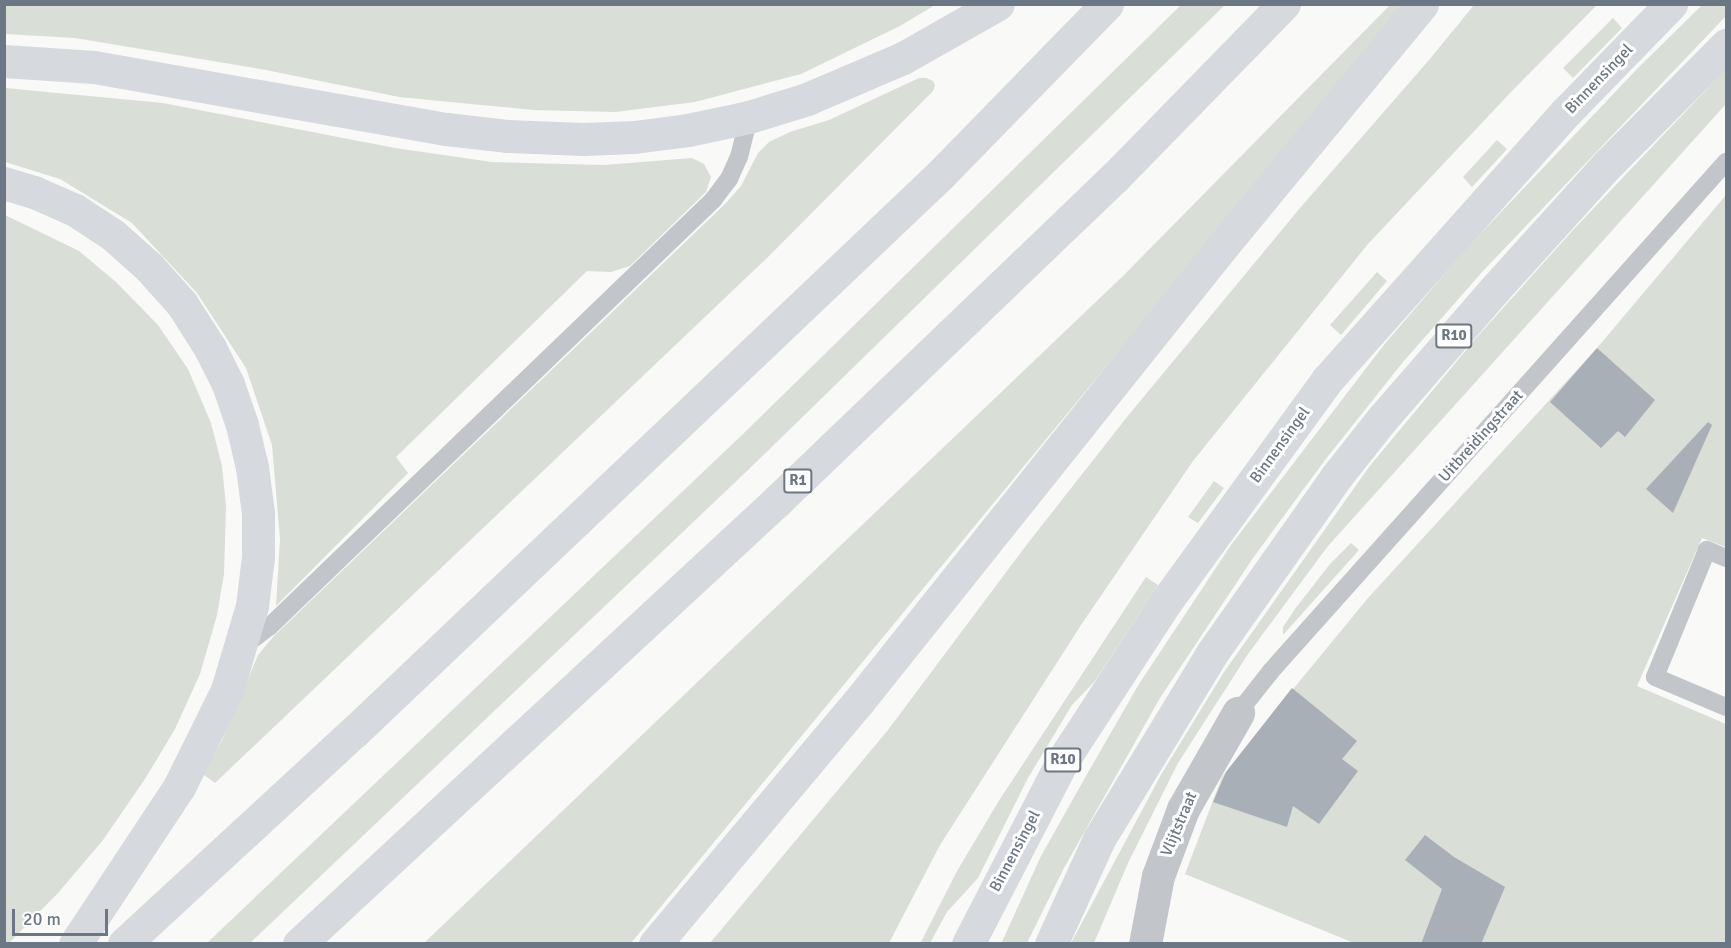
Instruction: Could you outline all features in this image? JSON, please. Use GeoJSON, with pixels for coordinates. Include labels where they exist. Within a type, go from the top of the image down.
{"type":"FeatureCollection","features":[{"type":"Feature","properties":{"kind":"main road"},"geometry":{"type":"LineString","coordinates":[[4,61],[104,69],[423,125],[507,136],[583,139],[688,130],[749,117],[807,99],[858,79],[952,33],[998,4]]}},
{"type":"Feature","properties":{"kind":"main road"},"geometry":{"type":"LineString","coordinates":[[124,944],[354,732],[941,174],[1107,4]]}},
{"type":"Feature","properties":{"kind":"main road","name":"R1"},"geometry":{"type":"LineString","coordinates":[[299,944],[787,492],[1115,177],[1284,4]]}},
{"type":"Feature","properties":{"kind":"main road"},"geometry":{"type":"LineString","coordinates":[[655,944],[859,701],[1213,257],[1422,4]]}},
{"type":"Feature","properties":{"kind":"main road","name":"Binnensingel"},"geometry":{"type":"LineString","coordinates":[[968,944],[1063,760],[1165,603],[1327,380],[1566,112],[1671,4]]}},
{"type":"Feature","properties":{"kind":"main road","name":"R10"},"geometry":{"type":"LineString","coordinates":[[1051,944],[1099,839],[1206,662],[1336,477],[1382,419],[1494,290],[1608,164],[1726,45]]}},
{"type":"Feature","properties":{"kind":"main road"},"geometry":{"type":"LineString","coordinates":[[4,183],[34,192],[75,210],[113,235],[149,267],[182,304],[210,348],[228,384],[242,425],[252,467],[258,513],[258,557],[254,586],[240,648],[227,690],[179,787],[75,944]]}},
{"type":"Feature","properties":{"kind":"street","name":"Vlijtstraat"},"geometry":{"type":"LineString","coordinates":[[1144,944],[1158,876],[1183,809],[1238,713]]}},
{"type":"Feature","properties":{"kind":"lane"},"geometry":{"type":"LineString","coordinates":[[240,648],[277,619],[712,200],[729,179],[739,157],[749,117]]}},
{"type":"Feature","properties":{"kind":"lane","name":"Uitbreidingstraat"},"geometry":{"type":"LineString","coordinates":[[1238,713],[1271,670],[1726,162]]}},
{"type":"Feature","properties":{"kind":"lane"},"geometry":{"type":"LineString","coordinates":[[1726,558],[1707,550],[1655,677],[1726,707]]}},
{"type":"Feature","properties":{"kind":"shaded area"},"geometry":{"type":"Polygon","coordinates":[[[5,4],[935,5],[900,26],[801,74],[695,102],[615,112],[534,110],[399,97],[266,70],[75,38],[5,34],[5,4]]]}},
{"type":"Feature","properties":{"kind":"shaded area"},"geometry":{"type":"Polygon","coordinates":[[[1181,5],[1225,5],[747,471],[250,943],[207,943],[742,435],[1181,5]]]}},
{"type":"Feature","properties":{"kind":"shaded area"},"geometry":{"type":"Polygon","coordinates":[[[1390,5],[1404,5],[631,943],[423,944],[1123,276],[1390,5]]]}},
{"type":"Feature","properties":{"kind":"shaded area"},"geometry":{"type":"Polygon","coordinates":[[[1474,5],[1597,5],[1510,93],[1368,244],[1193,461],[1083,622],[940,845],[889,943],[710,943],[888,730],[1028,543],[1127,417],[1300,208],[1474,5]]]}},
{"type":"Feature","properties":{"kind":"shaded area"},"geometry":{"type":"Polygon","coordinates":[[[1702,5],[1726,5],[1726,16],[1483,271],[1403,362],[1325,460],[1253,558],[1160,698],[1064,868],[1027,943],[1001,944],[1041,856],[1139,684],[1231,545],[1383,346],[1466,249],[1638,68],[1702,5]]]}},
{"type":"Feature","properties":{"kind":"shaded area"},"geometry":{"type":"Polygon","coordinates":[[[1613,18],[1622,28],[1573,78],[1563,68],[1613,18]]]}},
{"type":"Feature","properties":{"kind":"shaded area"},"geometry":{"type":"Polygon","coordinates":[[[1726,69],[1726,104],[1328,546],[1248,654],[1178,763],[1128,863],[1094,943],[1071,943],[1162,773],[1224,672],[1369,467],[1477,337],[1573,230],[1726,69]]]}},
{"type":"Feature","properties":{"kind":"shaded area"},"geometry":{"type":"Polygon","coordinates":[[[919,78],[933,81],[935,85],[933,91],[768,257],[215,783],[203,774],[222,740],[258,655],[274,636],[726,203],[741,186],[758,153],[769,142],[790,132],[829,120],[919,78]]]}},
{"type":"Feature","properties":{"kind":"shaded area"},"geometry":{"type":"Polygon","coordinates":[[[5,88],[163,103],[395,148],[492,162],[604,165],[692,158],[704,164],[711,177],[706,192],[630,266],[611,272],[587,271],[396,457],[408,473],[276,606],[280,539],[272,445],[246,368],[197,293],[132,223],[60,179],[5,162],[5,88]]]}},
{"type":"Feature","properties":{"kind":"shaded area"},"geometry":{"type":"Polygon","coordinates":[[[1497,140],[1507,149],[1472,187],[1463,177],[1497,140]]]}},
{"type":"Feature","properties":{"kind":"shaded area"},"geometry":{"type":"Polygon","coordinates":[[[1726,195],[1726,547],[1702,538],[1637,686],[1726,724],[1726,943],[1354,943],[1185,874],[1222,777],[1244,749],[1368,598],[1597,348],[1726,195]]]}},
{"type":"Feature","properties":{"kind":"shaded area"},"geometry":{"type":"Polygon","coordinates":[[[5,215],[79,251],[116,282],[158,325],[188,369],[211,423],[222,466],[226,506],[224,574],[217,615],[200,674],[175,729],[145,779],[103,840],[58,893],[8,944],[4,943],[5,215]]]}},
{"type":"Feature","properties":{"kind":"shaded area"},"geometry":{"type":"Polygon","coordinates":[[[1377,272],[1387,281],[1341,335],[1330,325],[1377,272]]]}},
{"type":"Feature","properties":{"kind":"shaded area"},"geometry":{"type":"Polygon","coordinates":[[[1214,481],[1224,488],[1198,523],[1188,517],[1214,481]]]}},
{"type":"Feature","properties":{"kind":"shaded area"},"geometry":{"type":"Polygon","coordinates":[[[1351,543],[1359,550],[1283,635],[1283,627],[1295,609],[1330,564],[1351,543]]]}},
{"type":"Feature","properties":{"kind":"shaded area"},"geometry":{"type":"Polygon","coordinates":[[[1146,577],[1158,585],[1095,681],[1072,705],[1028,778],[978,878],[947,912],[930,943],[920,944],[957,871],[1000,799],[1146,577]]]}},
{"type":"Feature","properties":{"kind":"building"},"geometry":{"type":"Polygon","coordinates":[[[1597,348],[1655,400],[1625,437],[1618,431],[1601,448],[1550,402],[1597,348]]]}},
{"type":"Feature","properties":{"kind":"building"},"geometry":{"type":"Polygon","coordinates":[[[1708,422],[1712,425],[1673,513],[1646,489],[1708,422]]]}},
{"type":"Feature","properties":{"kind":"building"},"geometry":{"type":"Polygon","coordinates":[[[1292,688],[1357,741],[1342,759],[1358,771],[1319,824],[1293,806],[1287,827],[1213,802],[1226,772],[1292,688]]]}},
{"type":"Feature","properties":{"kind":"building"},"geometry":{"type":"Polygon","coordinates":[[[1425,835],[1454,857],[1505,887],[1481,944],[1421,944],[1442,889],[1405,860],[1425,835]]]}}]}
